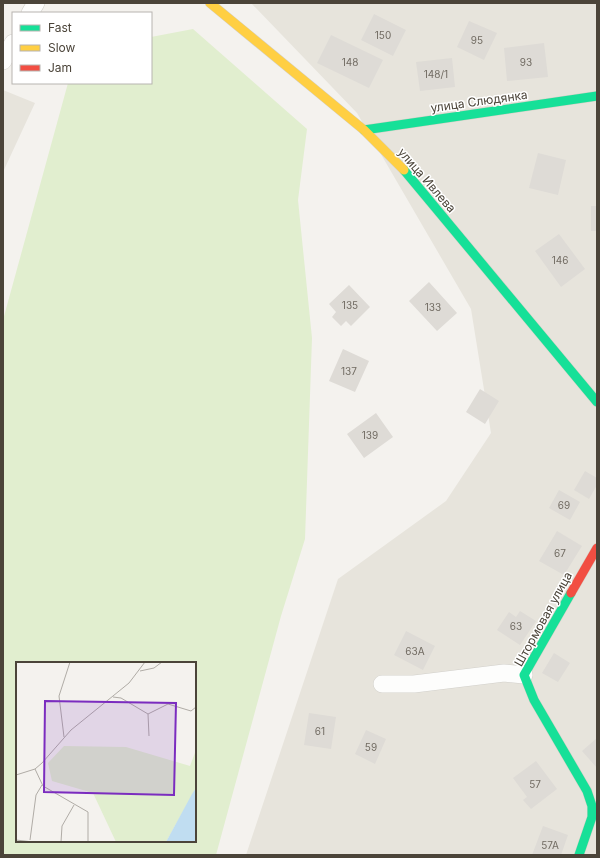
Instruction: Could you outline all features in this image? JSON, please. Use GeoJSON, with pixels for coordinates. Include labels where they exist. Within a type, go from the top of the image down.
{"type":"FeatureCollection","features":[{"type":"Feature","properties":{"kind":"street"},"geometry":{"type":"LineString","coordinates":[[31,12],[36,3]]}},
{"type":"Feature","properties":{"kind":"street","name":"улица Ивлева"},"geometry":{"type":"LineString","coordinates":[[210,3],[364,130],[410,176],[597,402]]}},
{"type":"Feature","properties":{"kind":"street"},"geometry":{"type":"LineString","coordinates":[[3,61],[12,45]]}},
{"type":"Feature","properties":{"kind":"street","name":"улица Слюдянка"},"geometry":{"type":"LineString","coordinates":[[364,130],[597,96]]}},
{"type":"Feature","properties":{"kind":"street","name":"Штормовая улица"},"geometry":{"type":"LineString","coordinates":[[579,855],[592,817],[592,806],[587,791],[534,700],[524,675],[597,548]]}},
{"type":"Feature","properties":{"kind":"street"},"geometry":{"type":"LineString","coordinates":[[382,684],[414,684],[504,673],[524,675]]}},
{"type":"Feature","properties":{"kind":"shaded area"},"geometry":{"type":"Polygon","coordinates":[[[251,3],[597,3],[597,855],[246,855],[338,579],[446,501],[491,433],[471,309],[357,113],[251,3]]]}},
{"type":"Feature","properties":{"kind":"shaded area"},"geometry":{"type":"Polygon","coordinates":[[[3,90],[35,103],[3,172],[3,90]]]}},
{"type":"Feature","properties":{"kind":"green space"},"geometry":{"type":"Polygon","coordinates":[[[193,29],[307,129],[298,200],[312,338],[305,539],[281,616],[216,855],[3,855],[3,320],[68,84],[152,84],[152,37],[193,29]]]}},
{"type":"Feature","properties":{"kind":"building"},"geometry":{"type":"Polygon","coordinates":[[[374,14],[406,30],[393,56],[361,40],[374,14]]]}},
{"type":"Feature","properties":{"kind":"building"},"geometry":{"type":"Polygon","coordinates":[[[469,21],[497,33],[484,60],[457,47],[469,21]]]}},
{"type":"Feature","properties":{"kind":"building"},"geometry":{"type":"Polygon","coordinates":[[[331,35],[383,60],[369,88],[317,63],[331,35]]]}},
{"type":"Feature","properties":{"kind":"building"},"geometry":{"type":"Polygon","coordinates":[[[544,43],[548,77],[507,81],[504,48],[544,43]]]}},
{"type":"Feature","properties":{"kind":"building"},"geometry":{"type":"Polygon","coordinates":[[[452,58],[455,87],[420,91],[416,62],[452,58]]]}},
{"type":"Feature","properties":{"kind":"building"},"geometry":{"type":"Polygon","coordinates":[[[538,153],[566,160],[558,195],[529,188],[538,153]]]}},
{"type":"Feature","properties":{"kind":"building"},"geometry":{"type":"Polygon","coordinates":[[[591,206],[597,206],[597,231],[591,231],[591,206]]]}},
{"type":"Feature","properties":{"kind":"building"},"geometry":{"type":"Polygon","coordinates":[[[559,234],[585,269],[561,287],[535,251],[559,234]]]}},
{"type":"Feature","properties":{"kind":"building"},"geometry":{"type":"Polygon","coordinates":[[[429,282],[457,313],[437,331],[409,301],[429,282]]]}},
{"type":"Feature","properties":{"kind":"building"},"geometry":{"type":"Polygon","coordinates":[[[349,285],[370,307],[351,326],[346,321],[341,326],[332,317],[336,312],[329,304],[349,285]]]}},
{"type":"Feature","properties":{"kind":"building"},"geometry":{"type":"Polygon","coordinates":[[[343,349],[369,361],[355,392],[329,381],[343,349]]]}},
{"type":"Feature","properties":{"kind":"building"},"geometry":{"type":"Polygon","coordinates":[[[480,389],[499,401],[485,424],[466,412],[480,389]]]}},
{"type":"Feature","properties":{"kind":"building"},"geometry":{"type":"Polygon","coordinates":[[[376,413],[393,437],[364,458],[347,434],[376,413]]]}},
{"type":"Feature","properties":{"kind":"building"},"geometry":{"type":"Polygon","coordinates":[[[585,471],[597,478],[597,485],[589,499],[574,490],[585,471]]]}},
{"type":"Feature","properties":{"kind":"building"},"geometry":{"type":"Polygon","coordinates":[[[559,490],[580,502],[570,520],[549,508],[559,490]]]}},
{"type":"Feature","properties":{"kind":"building"},"geometry":{"type":"Polygon","coordinates":[[[557,531],[582,546],[564,575],[539,561],[557,531]]]}},
{"type":"Feature","properties":{"kind":"building"},"geometry":{"type":"Polygon","coordinates":[[[520,611],[536,621],[520,645],[497,630],[509,612],[516,617],[520,611]]]}},
{"type":"Feature","properties":{"kind":"building"},"geometry":{"type":"Polygon","coordinates":[[[406,631],[435,646],[423,670],[394,655],[406,631]]]}},
{"type":"Feature","properties":{"kind":"building"},"geometry":{"type":"Polygon","coordinates":[[[554,653],[570,663],[558,682],[542,673],[554,653]]]}},
{"type":"Feature","properties":{"kind":"building"},"geometry":{"type":"Polygon","coordinates":[[[309,713],[336,717],[331,749],[304,745],[309,713]]]}},
{"type":"Feature","properties":{"kind":"building"},"geometry":{"type":"Polygon","coordinates":[[[366,730],[386,739],[375,764],[355,754],[366,730]]]}},
{"type":"Feature","properties":{"kind":"building"},"geometry":{"type":"Polygon","coordinates":[[[597,738],[597,768],[582,751],[597,738]]]}},
{"type":"Feature","properties":{"kind":"building"},"geometry":{"type":"Polygon","coordinates":[[[536,761],[557,789],[531,809],[523,800],[527,797],[513,778],[536,761]]]}},
{"type":"Feature","properties":{"kind":"building"},"geometry":{"type":"Polygon","coordinates":[[[543,826],[568,835],[561,855],[532,855],[543,826]]]}},
{"type":"Feature","properties":{"kind":"traffic: fast"},"geometry":{"type":"LineString","coordinates":[[364,130],[597,96]]}},
{"type":"Feature","properties":{"kind":"traffic: fast"},"geometry":{"type":"LineString","coordinates":[[404,170],[597,402]]}},
{"type":"Feature","properties":{"kind":"traffic: fast"},"geometry":{"type":"LineString","coordinates":[[571,593],[524,675],[534,700],[587,791],[592,806],[592,817],[579,855]]}},
{"type":"Feature","properties":{"kind":"traffic: slow"},"geometry":{"type":"LineString","coordinates":[[210,3],[364,130],[404,170]]}},
{"type":"Feature","properties":{"kind":"traffic: jam"},"geometry":{"type":"LineString","coordinates":[[571,593],[597,548]]}}]}
